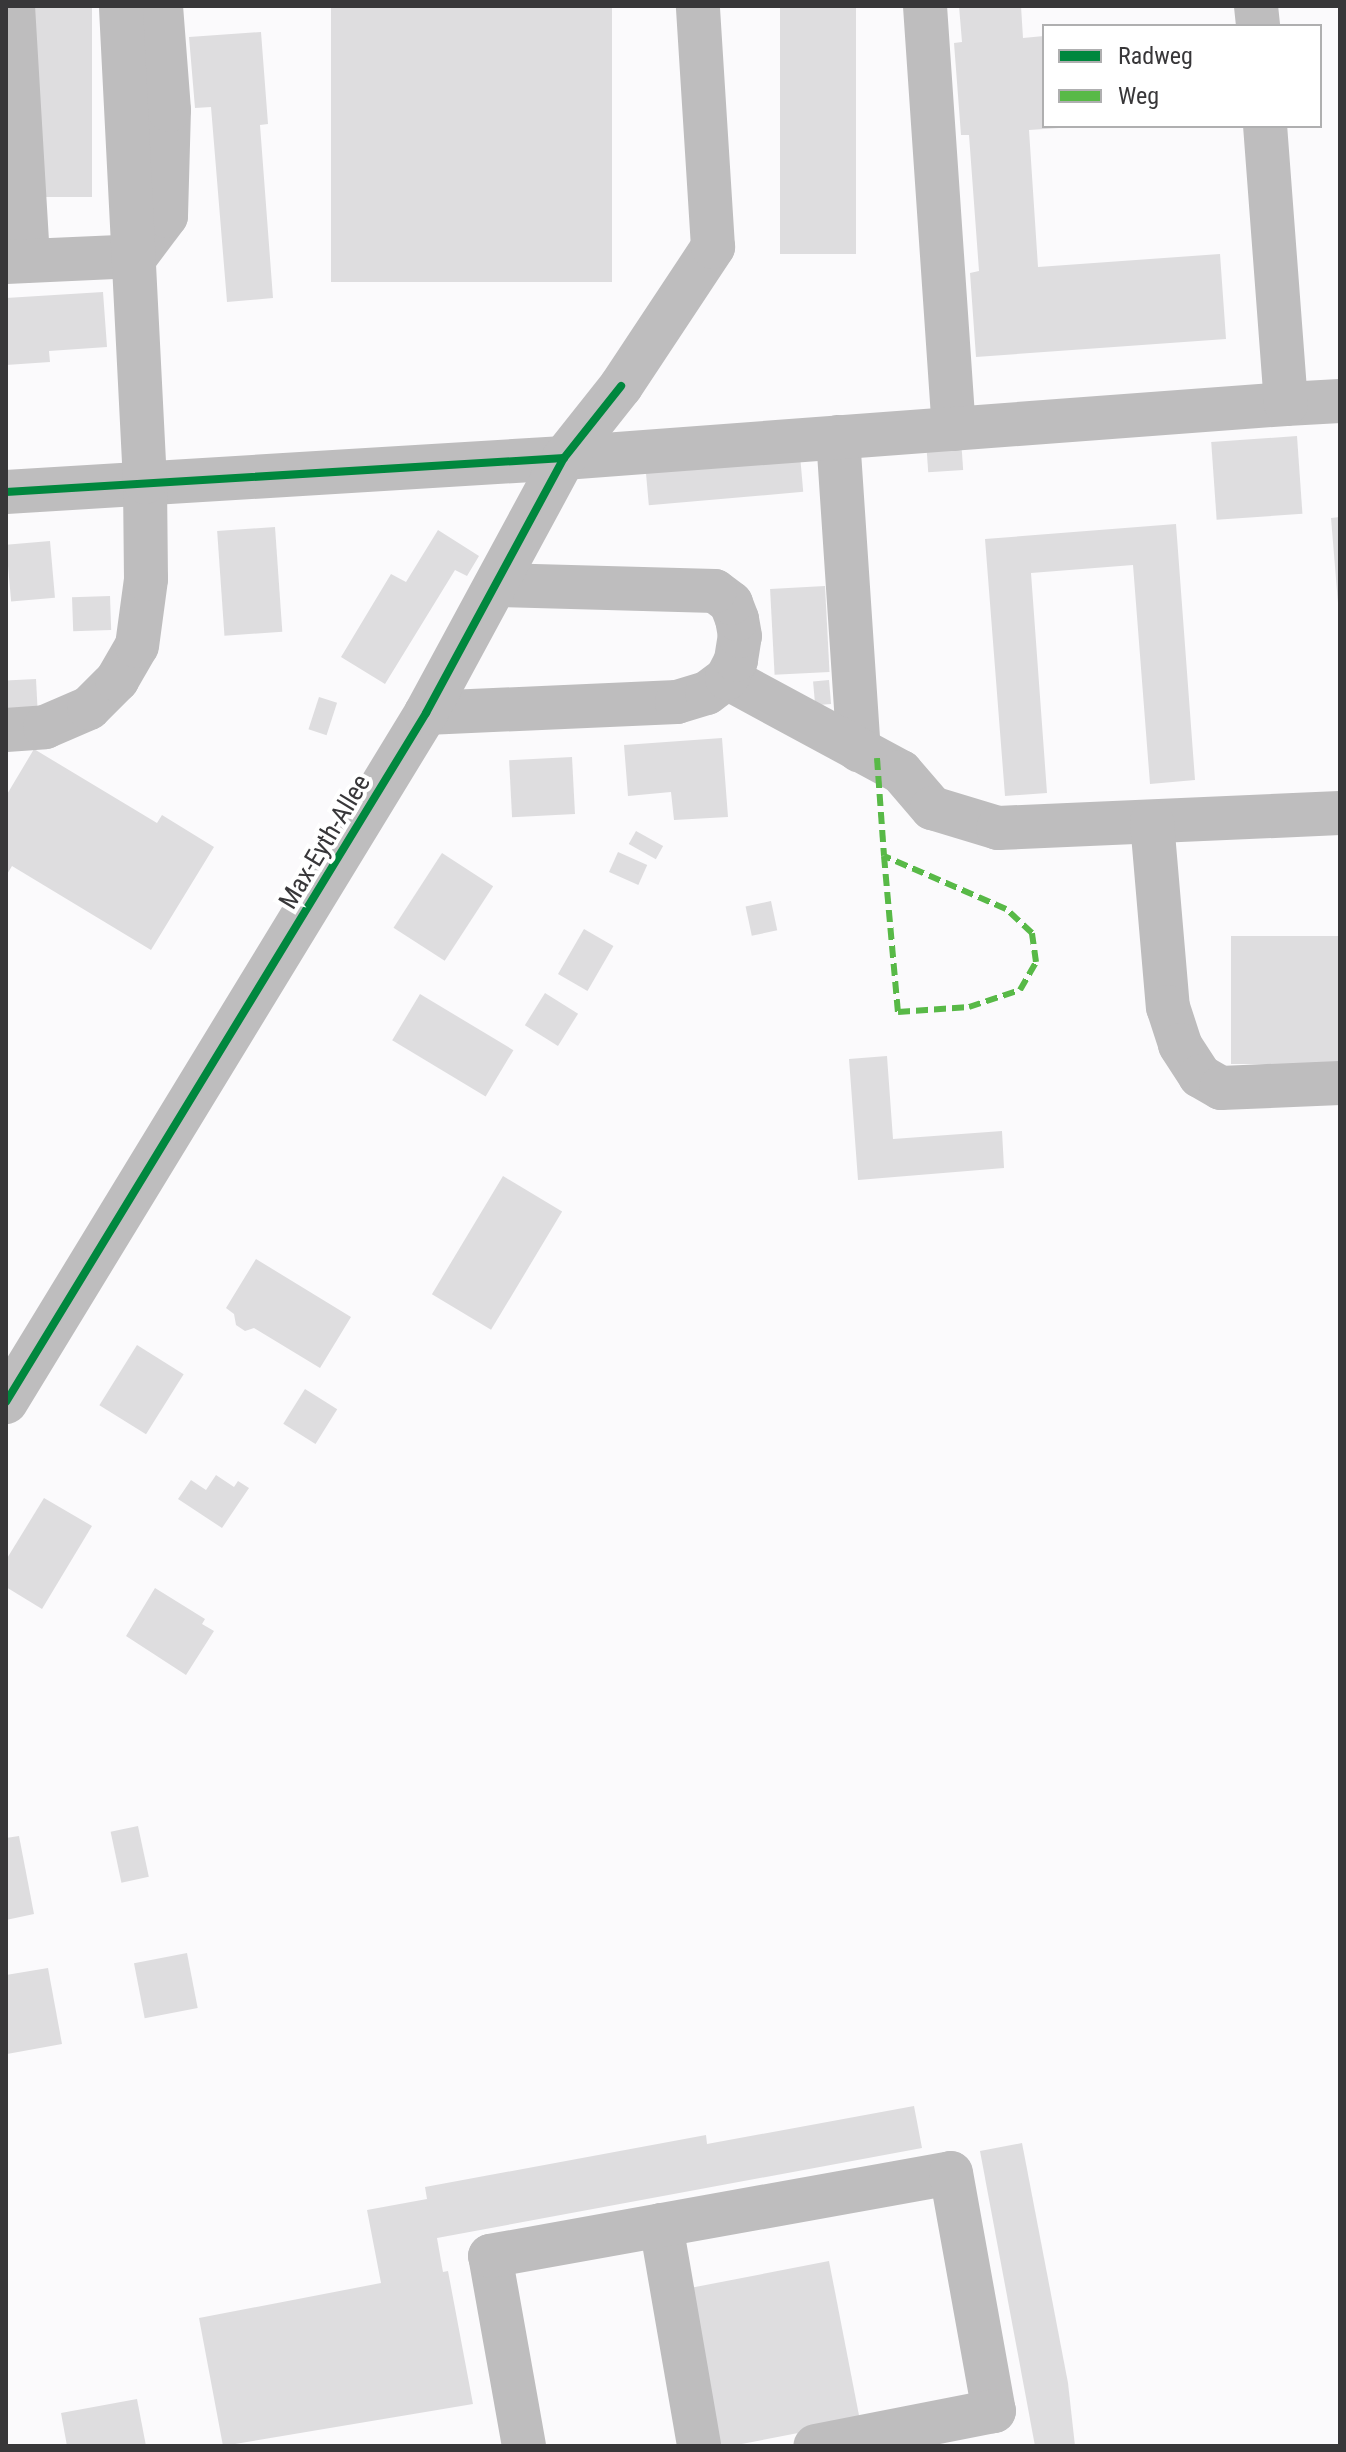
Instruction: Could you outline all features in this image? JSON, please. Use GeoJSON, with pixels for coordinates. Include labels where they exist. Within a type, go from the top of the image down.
{"type":"FeatureCollection","features":[{"type":"Feature","properties":{"kind":"street"},"geometry":{"type":"LineString","coordinates":[[13,6],[17,262],[136,256]]}},
{"type":"Feature","properties":{"kind":"street"},"geometry":{"type":"LineString","coordinates":[[6,730],[45,727],[89,708],[117,680],[137,646],[146,579],[145,482],[121,6]]}},
{"type":"Feature","properties":{"kind":"street"},"geometry":{"type":"LineString","coordinates":[[136,256],[166,216],[169,110],[161,6]]}},
{"type":"Feature","properties":{"kind":"street","name":"Max-Eyth-Allee"},"geometry":{"type":"LineString","coordinates":[[6,1402],[426,713],[499,585],[564,458],[621,386],[713,247],[698,6]]}},
{"type":"Feature","properties":{"kind":"street"},"geometry":{"type":"LineString","coordinates":[[925,6],[954,429]]}},
{"type":"Feature","properties":{"kind":"street"},"geometry":{"type":"LineString","coordinates":[[1265,128],[1286,404]]}},
{"type":"Feature","properties":{"kind":"street"},"geometry":{"type":"LineString","coordinates":[[6,492],[564,458],[1340,401]]}},
{"type":"Feature","properties":{"kind":"street"},"geometry":{"type":"LineString","coordinates":[[838,437],[859,750]]}},
{"type":"Feature","properties":{"kind":"street"},"geometry":{"type":"LineString","coordinates":[[426,713],[677,702],[707,693],[727,678],[740,636],[731,603],[715,591],[499,585]]}},
{"type":"Feature","properties":{"kind":"street"},"geometry":{"type":"LineString","coordinates":[[727,678],[901,772],[932,808],[964,820],[1030,829],[1340,813]]}},
{"type":"Feature","properties":{"kind":"street"},"geometry":{"type":"LineString","coordinates":[[1152,822],[1168,1007],[1180,1045],[1200,1076],[1221,1088],[1340,1083]]}},
{"type":"Feature","properties":{"kind":"street"},"geometry":{"type":"LineString","coordinates":[[524,2446],[490,2256],[951,2173],[994,2411],[815,2446]]}},
{"type":"Feature","properties":{"kind":"street"},"geometry":{"type":"LineString","coordinates":[[661,2225],[699,2446]]}},
{"type":"Feature","properties":{"kind":"building"},"geometry":{"type":"Polygon","coordinates":[[[25,6],[92,6],[92,197],[25,197],[25,6]]]}},
{"type":"Feature","properties":{"kind":"building"},"geometry":{"type":"Polygon","coordinates":[[[331,6],[612,6],[612,282],[331,282],[331,6]]]}},
{"type":"Feature","properties":{"kind":"building"},"geometry":{"type":"Polygon","coordinates":[[[780,6],[856,6],[856,254],[780,254],[780,6]]]}},
{"type":"Feature","properties":{"kind":"building"},"geometry":{"type":"Polygon","coordinates":[[[959,6],[1021,6],[1023,38],[1042,36],[1042,128],[1059,128],[1029,130],[1038,267],[1220,254],[1226,339],[976,357],[970,273],[979,271],[969,135],[961,135],[954,43],[962,42],[959,6]]]}},
{"type":"Feature","properties":{"kind":"building"},"geometry":{"type":"Polygon","coordinates":[[[261,32],[268,124],[260,125],[273,298],[227,302],[211,107],[195,108],[189,37],[261,32]]]}},
{"type":"Feature","properties":{"kind":"building"},"geometry":{"type":"Polygon","coordinates":[[[103,292],[107,347],[49,351],[50,362],[6,365],[6,298],[103,292]]]}},
{"type":"Feature","properties":{"kind":"building"},"geometry":{"type":"Polygon","coordinates":[[[1297,436],[1302,514],[1217,520],[1211,442],[1297,436]]]}},
{"type":"Feature","properties":{"kind":"building"},"geometry":{"type":"Polygon","coordinates":[[[961,439],[963,470],[928,472],[926,441],[961,439]]]}},
{"type":"Feature","properties":{"kind":"building"},"geometry":{"type":"Polygon","coordinates":[[[800,455],[803,492],[649,505],[646,469],[800,455]]]}},
{"type":"Feature","properties":{"kind":"building"},"geometry":{"type":"Polygon","coordinates":[[[1340,517],[1340,603],[1338,603],[1331,518],[1340,517]]]}},
{"type":"Feature","properties":{"kind":"building"},"geometry":{"type":"Polygon","coordinates":[[[1176,524],[1195,780],[1150,784],[1133,565],[1031,573],[1047,793],[1005,796],[985,539],[1176,524]]]}},
{"type":"Feature","properties":{"kind":"building"},"geometry":{"type":"Polygon","coordinates":[[[275,527],[282,632],[224,636],[217,531],[275,527]]]}},
{"type":"Feature","properties":{"kind":"building"},"geometry":{"type":"Polygon","coordinates":[[[438,530],[479,556],[467,576],[455,570],[385,684],[341,657],[391,574],[406,582],[438,530]]]}},
{"type":"Feature","properties":{"kind":"building"},"geometry":{"type":"Polygon","coordinates":[[[50,541],[55,598],[11,602],[6,545],[50,541]]]}},
{"type":"Feature","properties":{"kind":"building"},"geometry":{"type":"Polygon","coordinates":[[[825,586],[830,672],[775,675],[770,589],[825,586]]]}},
{"type":"Feature","properties":{"kind":"building"},"geometry":{"type":"Polygon","coordinates":[[[110,596],[111,630],[73,631],[72,597],[110,596]]]}},
{"type":"Feature","properties":{"kind":"building"},"geometry":{"type":"Polygon","coordinates":[[[36,679],[38,717],[8,719],[6,681],[36,679]]]}},
{"type":"Feature","properties":{"kind":"building"},"geometry":{"type":"Polygon","coordinates":[[[829,680],[831,704],[815,705],[813,681],[829,680]]]}},
{"type":"Feature","properties":{"kind":"building"},"geometry":{"type":"Polygon","coordinates":[[[319,697],[337,703],[327,735],[308,729],[319,697]]]}},
{"type":"Feature","properties":{"kind":"building"},"geometry":{"type":"Polygon","coordinates":[[[722,738],[728,817],[674,820],[671,792],[628,796],[624,745],[722,738]]]}},
{"type":"Feature","properties":{"kind":"building"},"geometry":{"type":"Polygon","coordinates":[[[34,749],[157,823],[162,815],[214,847],[151,950],[12,866],[6,876],[6,796],[34,749]]]}},
{"type":"Feature","properties":{"kind":"building"},"geometry":{"type":"Polygon","coordinates":[[[572,757],[575,814],[512,817],[509,760],[572,757]]]}},
{"type":"Feature","properties":{"kind":"building"},"geometry":{"type":"Polygon","coordinates":[[[636,831],[663,846],[656,859],[629,844],[636,831]]]}},
{"type":"Feature","properties":{"kind":"building"},"geometry":{"type":"Polygon","coordinates":[[[618,852],[647,865],[638,885],[609,872],[618,852]]]}},
{"type":"Feature","properties":{"kind":"building"},"geometry":{"type":"Polygon","coordinates":[[[442,853],[493,886],[445,961],[394,928],[442,853]]]}},
{"type":"Feature","properties":{"kind":"building"},"geometry":{"type":"Polygon","coordinates":[[[771,901],[777,930],[752,936],[746,906],[771,901]]]}},
{"type":"Feature","properties":{"kind":"building"},"geometry":{"type":"Polygon","coordinates":[[[584,929],[613,946],[587,991],[558,974],[584,929]]]}},
{"type":"Feature","properties":{"kind":"building"},"geometry":{"type":"Polygon","coordinates":[[[1231,936],[1340,936],[1340,1064],[1231,1064],[1231,936]]]}},
{"type":"Feature","properties":{"kind":"building"},"geometry":{"type":"Polygon","coordinates":[[[545,993],[578,1014],[558,1046],[525,1025],[545,993]]]}},
{"type":"Feature","properties":{"kind":"building"},"geometry":{"type":"Polygon","coordinates":[[[420,994],[513,1050],[486,1096],[392,1040],[420,994]]]}},
{"type":"Feature","properties":{"kind":"building"},"geometry":{"type":"Polygon","coordinates":[[[887,1056],[893,1139],[1002,1131],[1004,1168],[858,1180],[849,1059],[887,1056]]]}},
{"type":"Feature","properties":{"kind":"building"},"geometry":{"type":"Polygon","coordinates":[[[503,1176],[562,1212],[491,1330],[432,1294],[503,1176]]]}},
{"type":"Feature","properties":{"kind":"building"},"geometry":{"type":"Polygon","coordinates":[[[256,1259],[351,1317],[320,1368],[254,1328],[245,1331],[236,1325],[234,1314],[226,1308],[256,1259]]]}},
{"type":"Feature","properties":{"kind":"building"},"geometry":{"type":"Polygon","coordinates":[[[137,1345],[184,1374],[146,1434],[99,1405],[137,1345]]]}},
{"type":"Feature","properties":{"kind":"building"},"geometry":{"type":"Polygon","coordinates":[[[305,1389],[337,1409],[315,1444],[283,1424],[305,1389]]]}},
{"type":"Feature","properties":{"kind":"building"},"geometry":{"type":"Polygon","coordinates":[[[216,1475],[234,1487],[238,1481],[249,1488],[222,1528],[178,1499],[191,1480],[206,1490],[216,1475]]]}},
{"type":"Feature","properties":{"kind":"building"},"geometry":{"type":"Polygon","coordinates":[[[44,1498],[92,1526],[42,1609],[6,1587],[6,1560],[44,1498]]]}},
{"type":"Feature","properties":{"kind":"building"},"geometry":{"type":"Polygon","coordinates":[[[155,1588],[205,1619],[202,1624],[214,1631],[186,1675],[126,1636],[155,1588]]]}},
{"type":"Feature","properties":{"kind":"building"},"geometry":{"type":"Polygon","coordinates":[[[138,1826],[149,1877],[121,1883],[111,1832],[138,1826]]]}},
{"type":"Feature","properties":{"kind":"building"},"geometry":{"type":"Polygon","coordinates":[[[19,1836],[34,1914],[6,1920],[6,1838],[19,1836]]]}},
{"type":"Feature","properties":{"kind":"building"},"geometry":{"type":"Polygon","coordinates":[[[187,1953],[198,2008],[145,2018],[134,1963],[187,1953]]]}},
{"type":"Feature","properties":{"kind":"building"},"geometry":{"type":"Polygon","coordinates":[[[48,1968],[62,2044],[7,2054],[6,1975],[48,1968]]]}},
{"type":"Feature","properties":{"kind":"building"},"geometry":{"type":"Polygon","coordinates":[[[914,2106],[922,2148],[437,2238],[443,2272],[448,2271],[473,2404],[223,2446],[199,2318],[381,2283],[367,2210],[427,2199],[425,2187],[706,2135],[707,2144],[914,2106]]]}},
{"type":"Feature","properties":{"kind":"building"},"geometry":{"type":"Polygon","coordinates":[[[1022,2143],[1068,2383],[1075,2446],[1035,2446],[980,2151],[1022,2143]]]}},
{"type":"Feature","properties":{"kind":"building"},"geometry":{"type":"Polygon","coordinates":[[[829,2261],[860,2421],[720,2446],[690,2288],[829,2261]]]}},
{"type":"Feature","properties":{"kind":"building"},"geometry":{"type":"Polygon","coordinates":[[[137,2399],[146,2446],[67,2446],[61,2413],[137,2399]]]}},
{"type":"Feature","properties":{"kind":"marked path"},"geometry":{"type":"LineString","coordinates":[[877,758],[884,856],[898,1012],[969,1007],[1020,990],[1036,962],[1032,933],[1006,909],[884,856]]}},
{"type":"Feature","properties":{"kind":"cycle path"},"geometry":{"type":"LineString","coordinates":[[6,1402],[426,713],[564,458],[621,386]]}},
{"type":"Feature","properties":{"kind":"cycle path"},"geometry":{"type":"LineString","coordinates":[[6,492],[564,458]]}}]}
